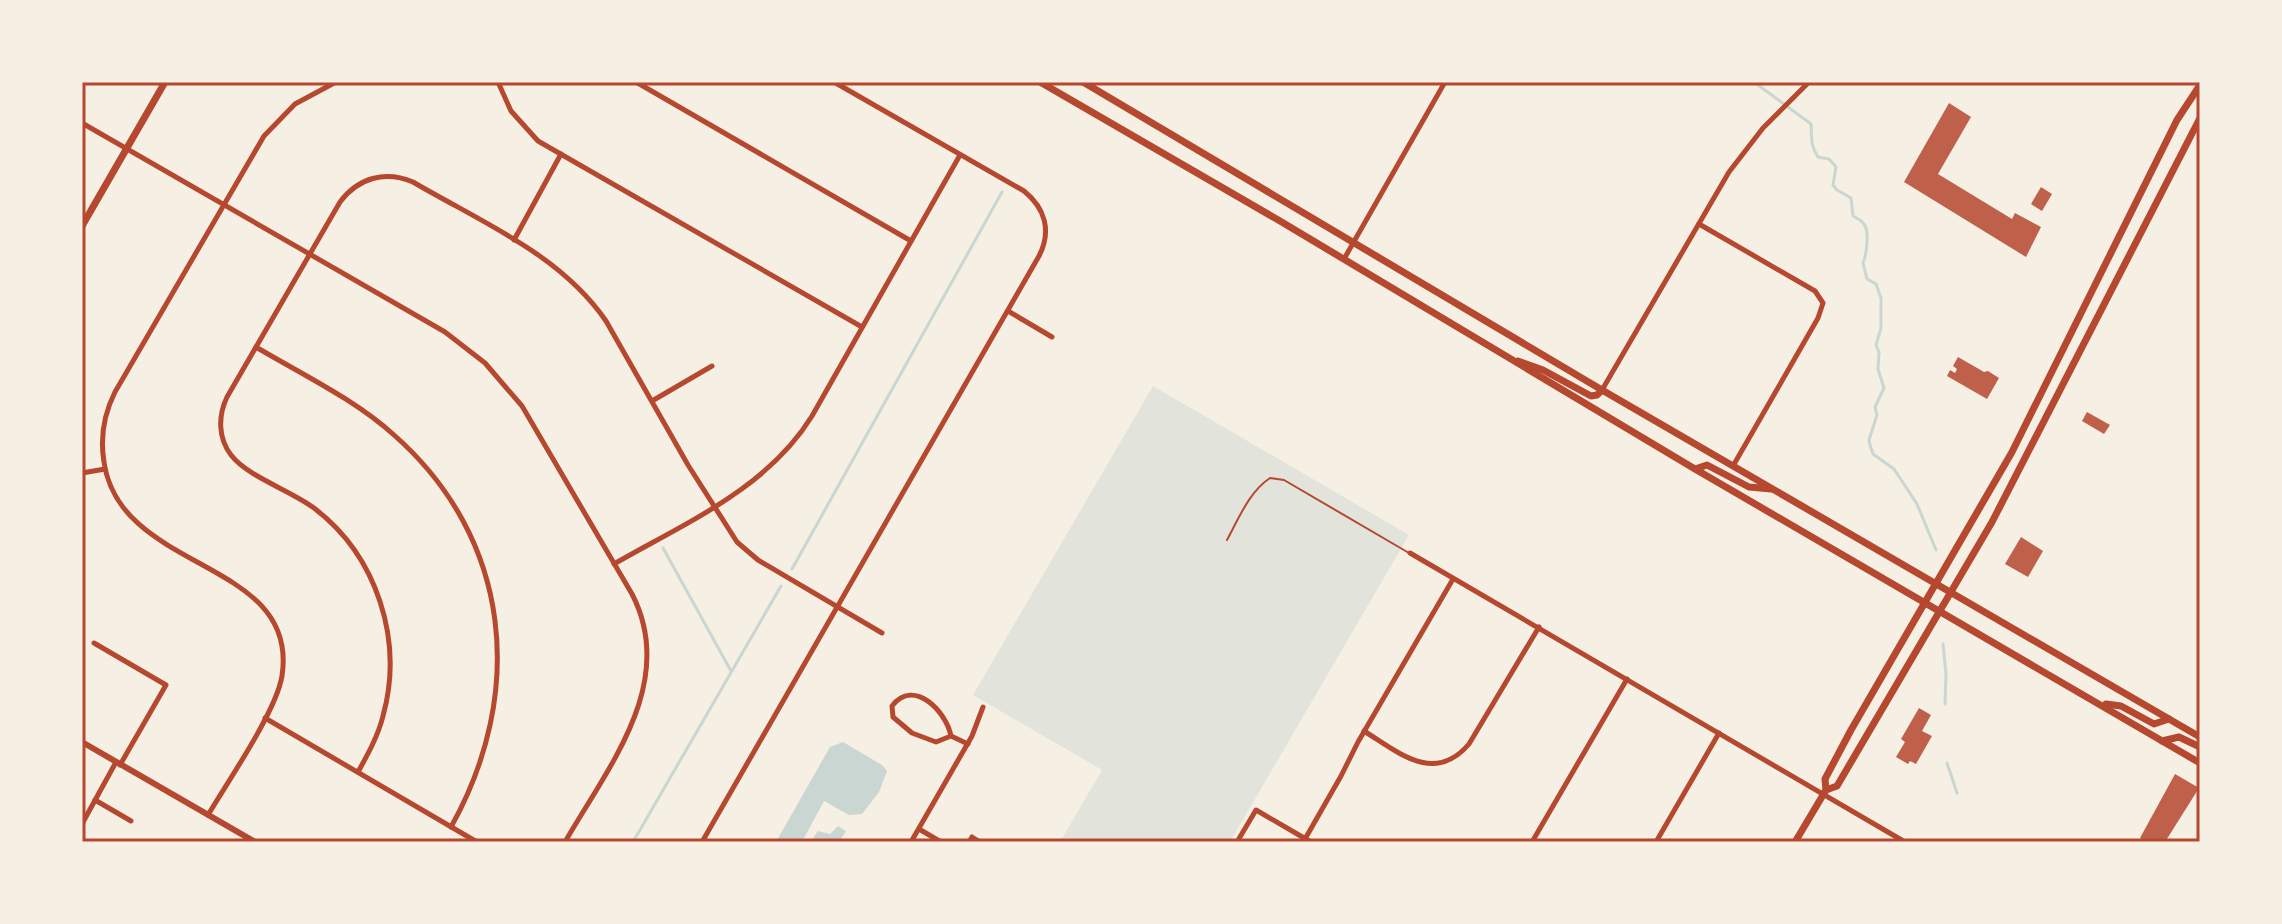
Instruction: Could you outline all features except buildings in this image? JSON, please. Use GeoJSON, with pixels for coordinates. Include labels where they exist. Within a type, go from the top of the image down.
{"type":"FeatureCollection","features":[{"type":"Feature","properties":{"kind":"main road"},"geometry":{"type":"LineString","coordinates":[[82,226],[165,82]]}},
{"type":"Feature","properties":{"kind":"main road"},"geometry":{"type":"LineString","coordinates":[[1040,82],[1500,355],[2200,763]]}},
{"type":"Feature","properties":{"kind":"main road"},"geometry":{"type":"LineString","coordinates":[[1083,82],[1602,390],[2200,737]]}},
{"type":"Feature","properties":{"kind":"main road"},"geometry":{"type":"LineString","coordinates":[[1795,842],[1824,792],[1825,779],[2012,452],[2177,120],[2200,85]]}},
{"type":"Feature","properties":{"kind":"main road"},"geometry":{"type":"LineString","coordinates":[[1824,792],[1837,786],[2006,495],[2200,118]]}},
{"type":"Feature","properties":{"kind":"main road"},"geometry":{"type":"LineString","coordinates":[[1500,355],[1543,370],[1591,396],[1602,390]]}},
{"type":"Feature","properties":{"kind":"main road"},"geometry":{"type":"LineString","coordinates":[[1695,469],[1707,465],[1749,487],[1774,489]]}},
{"type":"Feature","properties":{"kind":"main road"},"geometry":{"type":"LineString","coordinates":[[2100,704],[2121,706],[2154,724],[2169,719]]}},
{"type":"Feature","properties":{"kind":"main road"},"geometry":{"type":"LineString","coordinates":[[2162,741],[2179,737],[2200,747]]}},
{"type":"Feature","properties":{"kind":"street"},"geometry":{"type":"LineString","coordinates":[[208,815],[265,718],[280,685],[281,644],[271,617],[250,594],[137,525],[114,496],[105,469],[103,432],[113,396],[259,143],[277,120],[305,97],[336,82]]}},
{"type":"Feature","properties":{"kind":"street"},"geometry":{"type":"LineString","coordinates":[[498,82],[506,104],[538,141],[862,327]]}},
{"type":"Feature","properties":{"kind":"street"},"geometry":{"type":"LineString","coordinates":[[636,82],[911,241]]}},
{"type":"Feature","properties":{"kind":"street"},"geometry":{"type":"LineString","coordinates":[[702,842],[1043,248],[1046,228],[1040,208],[1024,191],[834,82]]}},
{"type":"Feature","properties":{"kind":"street"},"geometry":{"type":"LineString","coordinates":[[1343,260],[1445,82]]}},
{"type":"Feature","properties":{"kind":"street"},"geometry":{"type":"LineString","coordinates":[[1602,390],[1736,162],[1809,82]]}},
{"type":"Feature","properties":{"kind":"street"},"geometry":{"type":"LineString","coordinates":[[82,123],[445,332],[490,367],[530,418],[635,601],[644,625],[648,659],[646,683],[632,725],[565,842]]}},
{"type":"Feature","properties":{"kind":"street"},"geometry":{"type":"LineString","coordinates":[[514,240],[561,154]]}},
{"type":"Feature","properties":{"kind":"street"},"geometry":{"type":"LineString","coordinates":[[614,564],[754,481],[791,446],[812,416],[960,155]]}},
{"type":"Feature","properties":{"kind":"street"},"geometry":{"type":"LineString","coordinates":[[358,772],[380,726],[389,692],[391,668],[388,633],[378,595],[358,556],[333,524],[302,499],[235,459],[226,448],[221,429],[224,405],[340,202],[349,191],[376,177],[397,177],[413,182],[552,264],[592,302],[614,335],[727,530],[746,551],[882,633]]}},
{"type":"Feature","properties":{"kind":"street"},"geometry":{"type":"LineString","coordinates":[[1699,223],[1815,291],[1823,303],[1818,318],[1733,466]]}},
{"type":"Feature","properties":{"kind":"street"},"geometry":{"type":"LineString","coordinates":[[1008,311],[1052,337]]}},
{"type":"Feature","properties":{"kind":"street"},"geometry":{"type":"LineString","coordinates":[[256,347],[352,403],[394,434],[432,474],[470,534],[486,576],[493,607],[498,646],[497,685],[492,723],[482,760],[451,827]]}},
{"type":"Feature","properties":{"kind":"street"},"geometry":{"type":"LineString","coordinates":[[652,401],[712,366]]}},
{"type":"Feature","properties":{"kind":"street"},"geometry":{"type":"LineString","coordinates":[[82,473],[105,469]]}},
{"type":"Feature","properties":{"kind":"street"},"geometry":{"type":"LineString","coordinates":[[1410,553],[1905,842]]}},
{"type":"Feature","properties":{"kind":"street"},"geometry":{"type":"LineString","coordinates":[[1237,842],[1256,810],[1308,840],[1364,731],[1453,579]]}},
{"type":"Feature","properties":{"kind":"street"},"geometry":{"type":"LineString","coordinates":[[1364,731],[1415,762],[1431,764],[1454,757],[1469,744],[1539,627]]}},
{"type":"Feature","properties":{"kind":"street"},"geometry":{"type":"LineString","coordinates":[[82,824],[166,685],[94,643]]}},
{"type":"Feature","properties":{"kind":"street"},"geometry":{"type":"LineString","coordinates":[[1532,842],[1627,679]]}},
{"type":"Feature","properties":{"kind":"street"},"geometry":{"type":"LineString","coordinates":[[951,736],[942,712],[922,699],[906,694],[892,706],[893,717],[912,733],[936,742],[951,736],[968,744]]}},
{"type":"Feature","properties":{"kind":"street"},"geometry":{"type":"LineString","coordinates":[[911,842],[968,744],[983,707]]}},
{"type":"Feature","properties":{"kind":"street"},"geometry":{"type":"LineString","coordinates":[[265,718],[477,842]]}},
{"type":"Feature","properties":{"kind":"street"},"geometry":{"type":"LineString","coordinates":[[1656,842],[1719,733]]}},
{"type":"Feature","properties":{"kind":"street"},"geometry":{"type":"LineString","coordinates":[[82,742],[255,842]]}},
{"type":"Feature","properties":{"kind":"street"},"geometry":{"type":"LineString","coordinates":[[95,800],[131,821]]}},
{"type":"Feature","properties":{"kind":"street"},"geometry":{"type":"LineString","coordinates":[[919,829],[941,842]]}},
{"type":"Feature","properties":{"kind":"street"},"geometry":{"type":"LineString","coordinates":[[969,842],[972,837],[980,842]]}},
{"type":"Feature","properties":{"kind":"lane"},"geometry":{"type":"LineString","coordinates":[[1227,540],[1250,499],[1260,485],[1270,478],[1284,480],[1410,553]]}},
{"type":"Feature","properties":{"kind":"shaded area"},"geometry":{"type":"Polygon","coordinates":[[[1153,386],[1409,535],[1230,842],[1060,842],[1102,770],[973,695],[1153,386]]]}},
{"type":"Feature","properties":{"kind":"shaded area"},"geometry":{"type":"Polygon","coordinates":[[[843,742],[887,771],[879,792],[862,814],[849,815],[824,801],[804,838],[806,842],[776,842],[830,747],[843,742]]]}},
{"type":"Feature","properties":{"kind":"shaded area"},"geometry":{"type":"Polygon","coordinates":[[[838,826],[846,831],[839,842],[820,842],[813,838],[818,831],[830,834],[838,826]]]}},
{"type":"Feature","properties":{"kind":"waterway"},"geometry":{"type":"LineString","coordinates":[[1754,82],[1811,124],[1815,153],[1818,157],[1829,159],[1836,167],[1833,185],[1851,198],[1853,216],[1862,221],[1866,228],[1863,263],[1867,279],[1876,284],[1881,298],[1881,328],[1876,345],[1879,352],[1878,369],[1884,388],[1875,407],[1877,415],[1870,445],[1873,454],[1894,469],[1917,504],[1936,550]]}},
{"type":"Feature","properties":{"kind":"waterway"},"geometry":{"type":"LineString","coordinates":[[792,569],[1002,192]]}},
{"type":"Feature","properties":{"kind":"waterway"},"geometry":{"type":"LineString","coordinates":[[663,548],[731,671]]}},
{"type":"Feature","properties":{"kind":"waterway"},"geometry":{"type":"LineString","coordinates":[[633,842],[781,586]]}},
{"type":"Feature","properties":{"kind":"waterway"},"geometry":{"type":"LineString","coordinates":[[1943,644],[1945,704]]}},
{"type":"Feature","properties":{"kind":"waterway"},"geometry":{"type":"LineString","coordinates":[[1947,763],[1957,793]]}}]}
